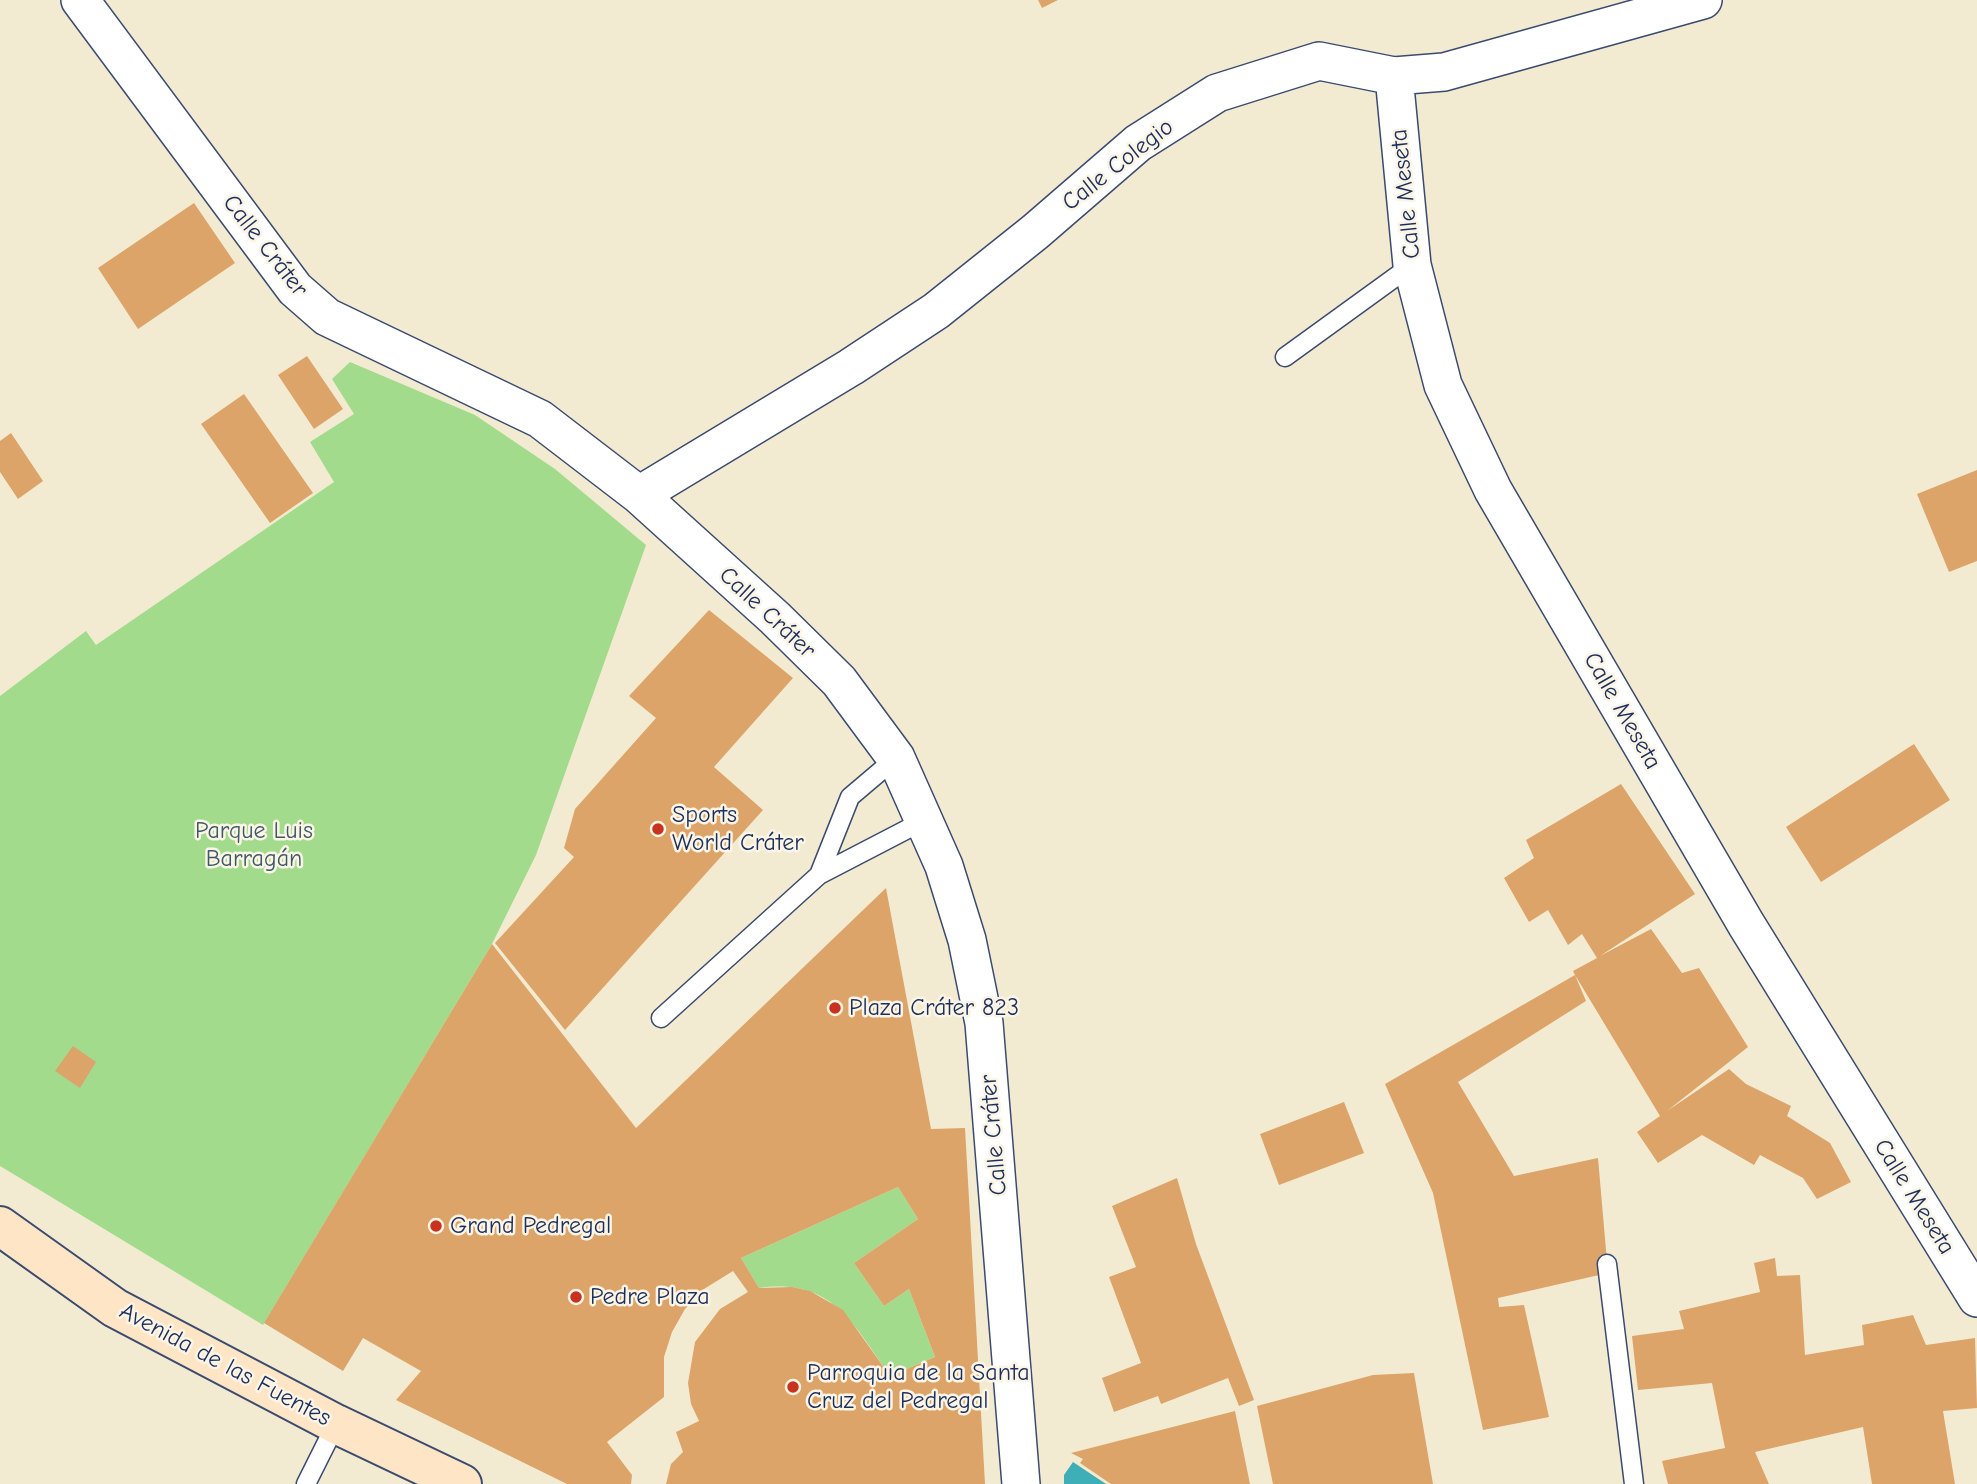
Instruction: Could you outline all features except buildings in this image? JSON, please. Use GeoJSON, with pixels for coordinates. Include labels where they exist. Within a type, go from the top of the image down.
{"type":"FeatureCollection","features":[{"type":"Feature","properties":{"kind":"street","name":"Calle Cráter"},"geometry":{"type":"LineString","coordinates":[[80,0],[261,245],[303,296],[327,317],[499,397],[540,419],[639,495],[775,618],[839,681],[896,758],[944,866],[967,940],[984,1023],[1021,1484]]}},
{"type":"Feature","properties":{"kind":"street","name":"Calle Colegio"},"geometry":{"type":"LineString","coordinates":[[639,495],[850,367],[936,311],[1035,232],[1138,143],[1217,93],[1319,61],[1394,76],[1444,72],[1703,0]]}},
{"type":"Feature","properties":{"kind":"street","name":"Calle Meseta"},"geometry":{"type":"LineString","coordinates":[[1394,76],[1412,265],[1443,385],[1493,490],[1746,923],[1977,1298]]}},
{"type":"Feature","properties":{"kind":"street","name":"Avenida de las Fuentes"},"geometry":{"type":"LineString","coordinates":[[0,1226],[116,1308],[336,1424],[462,1484]]}},
{"type":"Feature","properties":{"kind":"lane"},"geometry":{"type":"LineString","coordinates":[[1285,357],[1412,265]]}},
{"type":"Feature","properties":{"kind":"lane"},"geometry":{"type":"LineString","coordinates":[[819,875],[850,797],[896,758]]}},
{"type":"Feature","properties":{"kind":"lane"},"geometry":{"type":"LineString","coordinates":[[662,1018],[819,875],[925,820]]}},
{"type":"Feature","properties":{"kind":"lane"},"geometry":{"type":"LineString","coordinates":[[1607,1265],[1634,1484]]}},
{"type":"Feature","properties":{"kind":"lane"},"geometry":{"type":"LineString","coordinates":[[306,1484],[336,1424]]}},
{"type":"Feature","properties":{"kind":"green space","name":"Parque Luis Barragán"},"geometry":{"type":"Polygon","coordinates":[[[350,362],[475,415],[555,469],[646,545],[536,855],[492,944],[263,1325],[0,1166],[0,696],[86,631],[96,645],[334,482],[310,442],[354,414],[332,379],[350,362]]]}},
{"type":"Feature","properties":{"kind":"green space"},"geometry":{"type":"Polygon","coordinates":[[[898,1187],[918,1219],[854,1263],[884,1306],[909,1289],[935,1357],[890,1376],[852,1323],[838,1309],[805,1290],[759,1288],[741,1258],[898,1187]]]}},
{"type":"Feature","properties":{"kind":"water"},"geometry":{"type":"Polygon","coordinates":[[[1073,1462],[1106,1484],[1064,1484],[1064,1475],[1073,1462]]]}},
{"type":"Feature","properties":{"kind":"place","name":"Sports World Cráter"},"geometry":{"type":"Point","coordinates":[658,829]}},
{"type":"Feature","properties":{"kind":"place","name":"Plaza Cráter 823"},"geometry":{"type":"Point","coordinates":[835,1008]}},
{"type":"Feature","properties":{"kind":"place","name":"Grand Pedregal"},"geometry":{"type":"Point","coordinates":[436,1226]}},
{"type":"Feature","properties":{"kind":"place","name":"Pedre Plaza"},"geometry":{"type":"Point","coordinates":[576,1297]}},
{"type":"Feature","properties":{"kind":"place","name":"Parroquia de la Santa Cruz del Pedregal"},"geometry":{"type":"Point","coordinates":[793,1387]}}]}
